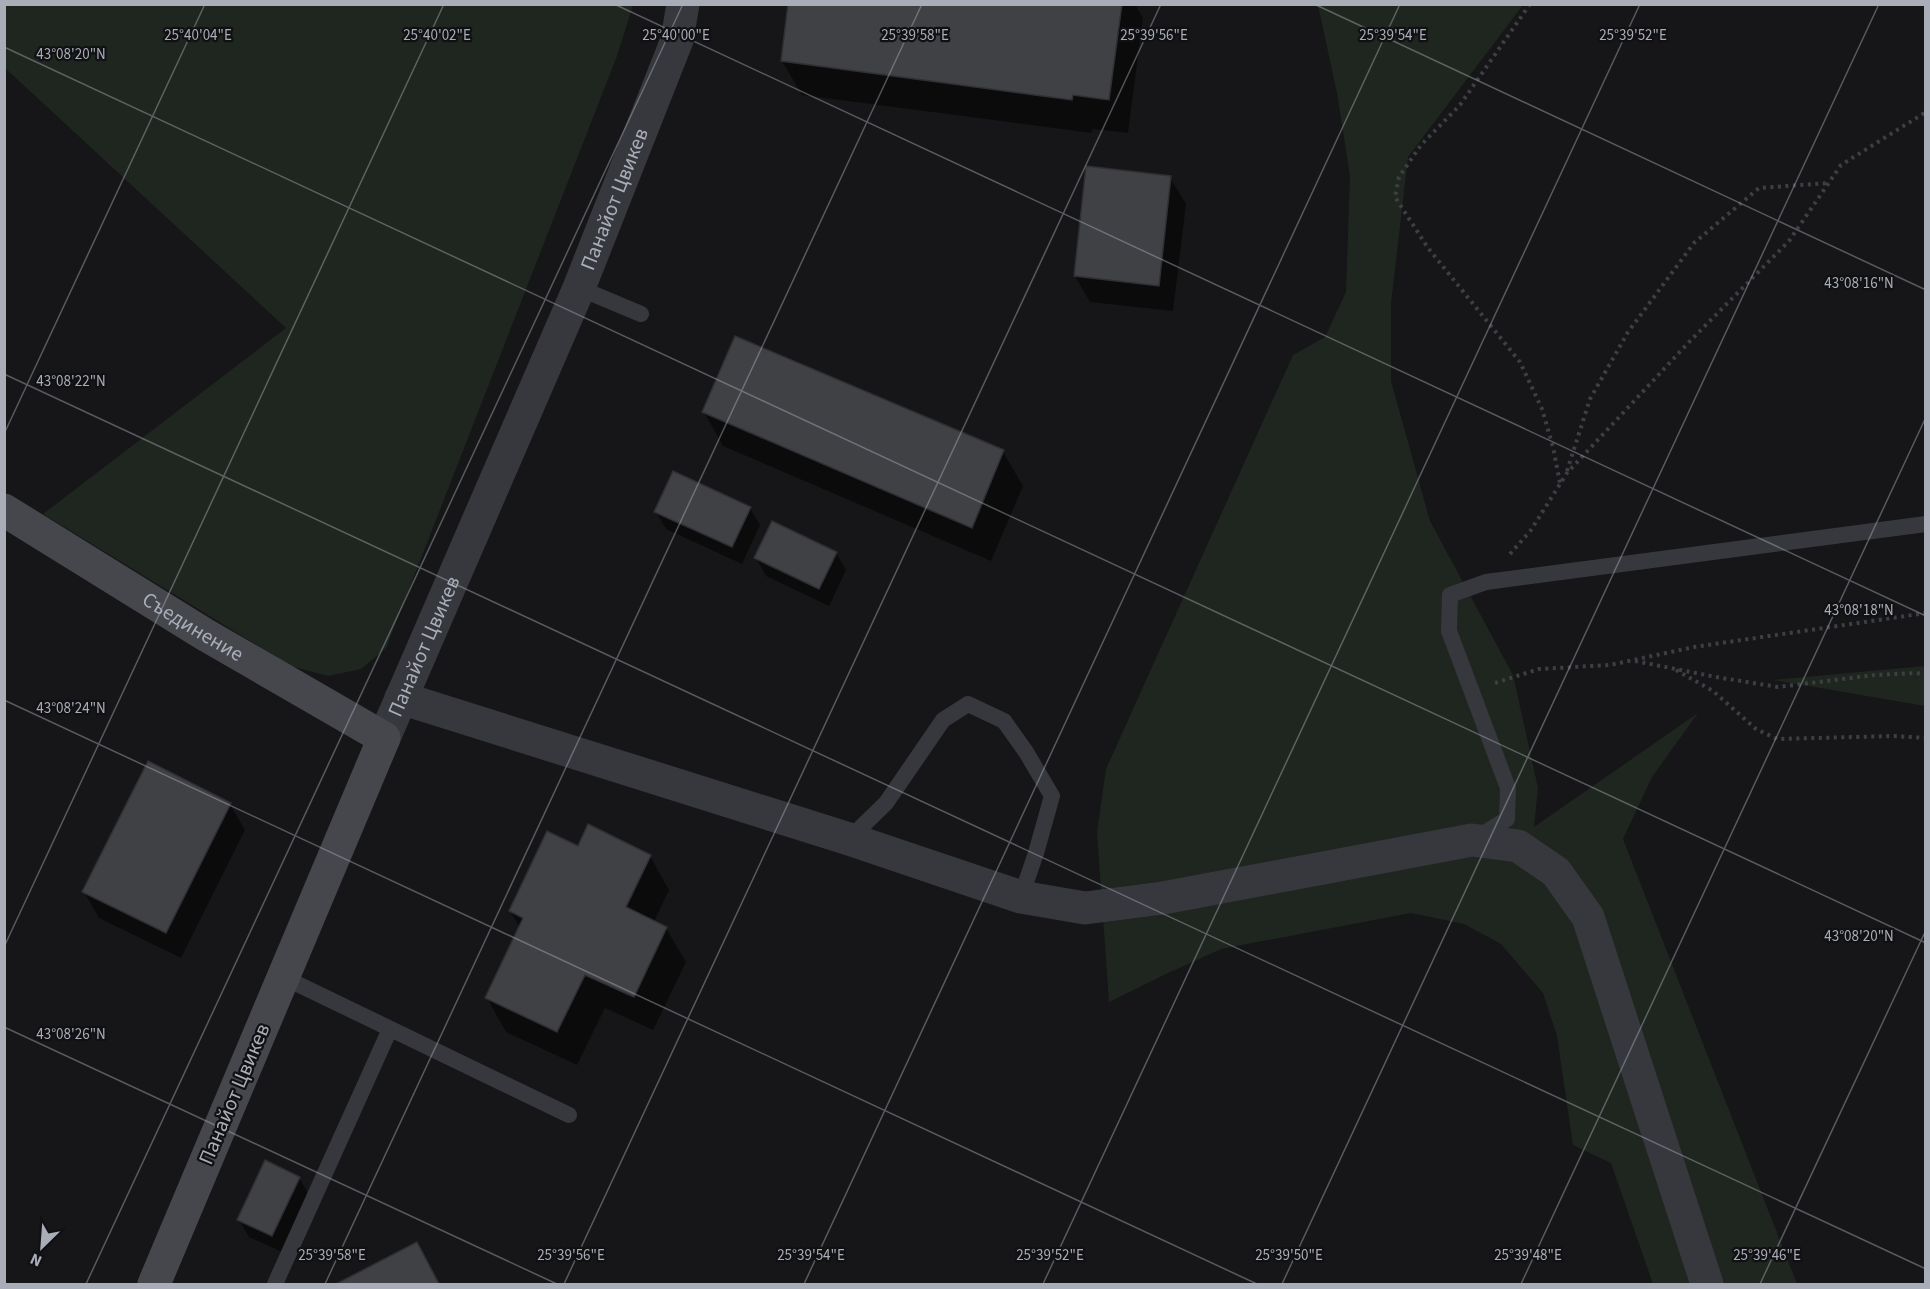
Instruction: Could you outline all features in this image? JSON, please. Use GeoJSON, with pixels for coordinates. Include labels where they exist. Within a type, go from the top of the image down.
{"type":"FeatureCollection","features":[{"type":"Feature","properties":{"kind":"main road","name":"Съединение"},"geometry":{"type":"LineString","coordinates":[[4,510],[204,634],[384,738]]}},
{"type":"Feature","properties":{"kind":"main road","name":"Панайот Цвикев"},"geometry":{"type":"LineString","coordinates":[[154,1284],[384,738]]}},
{"type":"Feature","properties":{"kind":"street","name":"Панайот Цвикев"},"geometry":{"type":"LineString","coordinates":[[384,738],[579,288],[677,40],[683,4]]}},
{"type":"Feature","properties":{"kind":"street"},"geometry":{"type":"LineString","coordinates":[[401,698],[849,839],[1021,897],[1084,908],[1152,900],[1472,840],[1518,846],[1556,872],[1588,917],[1707,1284]]}},
{"type":"Feature","properties":{"kind":"lane"},"geometry":{"type":"LineString","coordinates":[[579,288],[641,314]]}},
{"type":"Feature","properties":{"kind":"lane"},"geometry":{"type":"LineString","coordinates":[[1472,840],[1507,819],[1508,788],[1449,631],[1450,595],[1486,582],[1926,524]]}},
{"type":"Feature","properties":{"kind":"lane"},"geometry":{"type":"LineString","coordinates":[[849,839],[886,803],[944,720],[968,704],[1004,721],[1026,752],[1052,796],[1021,897]]}},
{"type":"Feature","properties":{"kind":"lane"},"geometry":{"type":"LineString","coordinates":[[284,977],[569,1115]]}},
{"type":"Feature","properties":{"kind":"lane"},"geometry":{"type":"LineString","coordinates":[[275,1284],[390,1029]]}},
{"type":"Feature","properties":{"kind":"path"},"geometry":{"type":"LineString","coordinates":[[1530,4],[1460,105],[1421,145],[1399,177],[1395,197],[1428,248],[1520,362],[1542,409],[1553,447],[1560,484]]}},
{"type":"Feature","properties":{"kind":"path"},"geometry":{"type":"LineString","coordinates":[[1486,582],[1531,530],[1567,473],[1690,341],[1790,241],[1841,165],[1926,112]]}},
{"type":"Feature","properties":{"kind":"path"},"geometry":{"type":"LineString","coordinates":[[1567,473],[1590,399],[1629,332],[1694,243],[1759,188],[1830,183]]}},
{"type":"Feature","properties":{"kind":"path"},"geometry":{"type":"LineString","coordinates":[[1471,691],[1539,669],[1610,665],[1694,647],[1926,613]]}},
{"type":"Feature","properties":{"kind":"path"},"geometry":{"type":"LineString","coordinates":[[1634,660],[1778,687],[1875,675],[1926,674]]}},
{"type":"Feature","properties":{"kind":"path"},"geometry":{"type":"LineString","coordinates":[[1673,668],[1713,691],[1756,729],[1777,739],[1894,736],[1926,738]]}},
{"type":"Feature","properties":{"kind":"shaded area"},"geometry":{"type":"Polygon","coordinates":[[[4,5],[633,5],[617,56],[386,648],[361,669],[328,676],[291,666],[43,514],[286,328],[5,68],[4,5]]]}},
{"type":"Feature","properties":{"kind":"shaded area"},"geometry":{"type":"Polygon","coordinates":[[[1318,5],[1523,5],[1408,157],[1391,304],[1391,381],[1430,521],[1513,675],[1538,788],[1534,827],[1698,713],[1652,777],[1623,839],[1797,1284],[1653,1284],[1611,1163],[1573,1145],[1557,1036],[1543,993],[1501,944],[1464,924],[1411,913],[1221,949],[1109,1002],[1097,832],[1106,769],[1293,355],[1325,337],[1346,292],[1350,176],[1337,93],[1318,5]]]}},
{"type":"Feature","properties":{"kind":"shaded area"},"geometry":{"type":"Polygon","coordinates":[[[1925,666],[1925,706],[1773,680],[1925,666]]]}},
{"type":"Feature","properties":{"kind":"building"},"geometry":{"type":"Polygon","coordinates":[[[788,4],[1122,4],[1109,100],[1073,95],[1072,100],[781,61],[788,4]]]}},
{"type":"Feature","properties":{"kind":"building"},"geometry":{"type":"Polygon","coordinates":[[[1086,166],[1171,176],[1159,286],[1074,276],[1086,166]]]}},
{"type":"Feature","properties":{"kind":"building"},"geometry":{"type":"Polygon","coordinates":[[[735,336],[1004,450],[972,528],[702,412],[735,336]]]}},
{"type":"Feature","properties":{"kind":"building"},"geometry":{"type":"Polygon","coordinates":[[[673,471],[751,507],[732,547],[654,512],[673,471]]]}},
{"type":"Feature","properties":{"kind":"building"},"geometry":{"type":"Polygon","coordinates":[[[772,521],[837,552],[819,589],[754,558],[772,521]]]}},
{"type":"Feature","properties":{"kind":"building"},"geometry":{"type":"Polygon","coordinates":[[[148,761],[231,803],[166,933],[82,892],[148,761]]]}},
{"type":"Feature","properties":{"kind":"building"},"geometry":{"type":"Polygon","coordinates":[[[588,824],[651,855],[626,907],[667,927],[634,997],[585,975],[557,1032],[485,998],[523,918],[509,911],[547,831],[578,846],[588,824]]]}},
{"type":"Feature","properties":{"kind":"building"},"geometry":{"type":"Polygon","coordinates":[[[265,1160],[300,1177],[272,1236],[237,1220],[265,1160]]]}},
{"type":"Feature","properties":{"kind":"building"},"geometry":{"type":"Polygon","coordinates":[[[417,1242],[439,1284],[338,1283],[417,1242]]]}}]}
